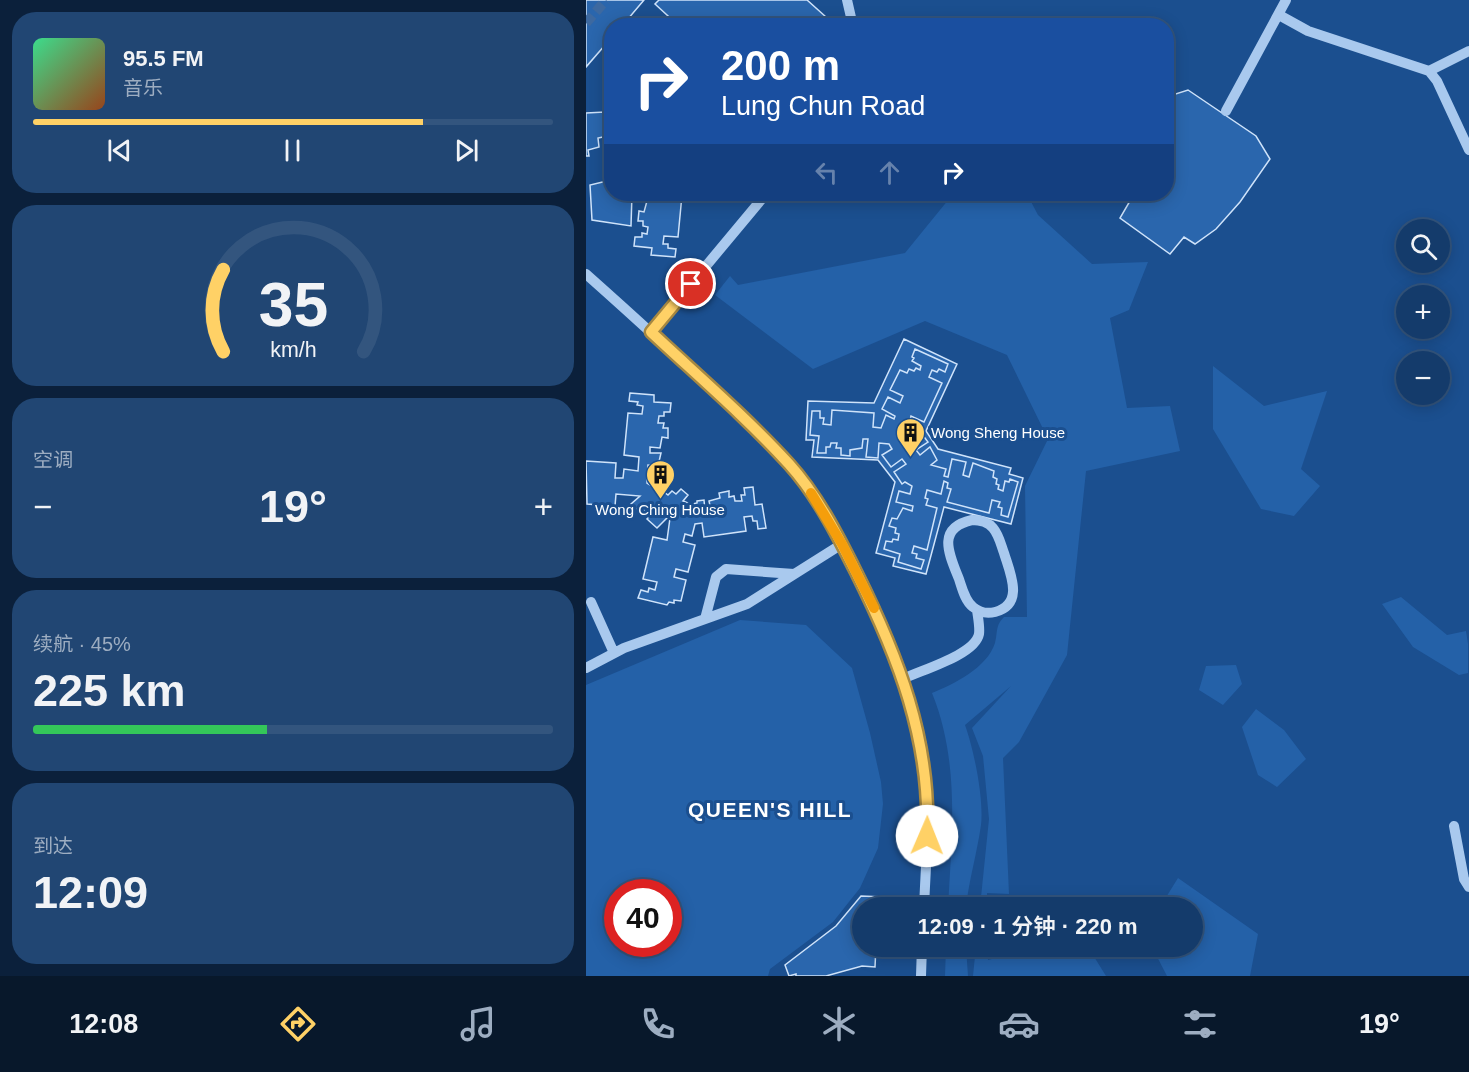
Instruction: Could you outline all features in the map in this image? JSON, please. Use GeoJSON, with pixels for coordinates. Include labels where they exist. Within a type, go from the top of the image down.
{"type":"FeatureCollection","features":[{"type":"Feature","properties":{"kind":"street"},"geometry":{"type":"LineString","coordinates":[[847,0],[851,18]]}},
{"type":"Feature","properties":{"kind":"street"},"geometry":{"type":"LineString","coordinates":[[1226,111],[1286,0]]}},
{"type":"Feature","properties":{"kind":"street"},"geometry":{"type":"LineString","coordinates":[[1279,15],[1308,31],[1429,71],[1437,81],[1468,150]]}},
{"type":"Feature","properties":{"kind":"street"},"geometry":{"type":"LineString","coordinates":[[1429,71],[1468,51]]}},
{"type":"Feature","properties":{"kind":"street"},"geometry":{"type":"LineString","coordinates":[[651,332],[760,201]]}},
{"type":"Feature","properties":{"kind":"street"},"geometry":{"type":"LineString","coordinates":[[586,274],[651,332],[789,465],[811,493],[842,544],[880,620],[903,679],[924,757],[928,812],[924,897]]}},
{"type":"Feature","properties":{"kind":"street"},"geometry":{"type":"LineString","coordinates":[[903,679],[960,654],[974,645],[979,635],[977,610],[967,602],[948,550],[951,532],[959,524],[972,520],[984,522],[994,528],[1014,584],[1012,598],[1003,609],[988,613],[977,610]]}},
{"type":"Feature","properties":{"kind":"street"},"geometry":{"type":"LineString","coordinates":[[586,668],[614,653],[747,603],[842,544]]}},
{"type":"Feature","properties":{"kind":"street"},"geometry":{"type":"LineString","coordinates":[[705,619],[716,577],[726,569],[793,574]]}},
{"type":"Feature","properties":{"kind":"street"},"geometry":{"type":"LineString","coordinates":[[591,602],[614,653]]}},
{"type":"Feature","properties":{"kind":"street"},"geometry":{"type":"LineString","coordinates":[[1454,826],[1464,879],[1468,887]]}},
{"type":"Feature","properties":{"kind":"street"},"geometry":{"type":"LineString","coordinates":[[921,976],[922,957]]}},
{"type":"Feature","properties":{"kind":"shaded area"},"geometry":{"type":"Polygon","coordinates":[[[947,201],[1031,201],[1038,215],[1092,264],[1148,262],[1129,310],[1110,318],[1127,408],[1170,406],[1180,451],[1086,471],[1067,655],[1019,742],[1003,758],[1009,894],[987,893],[987,897],[981,897],[989,819],[983,756],[972,728],[1011,686],[965,725],[978,775],[982,814],[968,897],[948,897],[952,826],[950,772],[947,745],[932,693],[969,674],[985,660],[995,643],[998,626],[1004,617],[1027,617],[1025,486],[1048,439],[1007,355],[925,321],[813,369],[715,295],[730,276],[738,285],[905,253],[947,201]]]}},
{"type":"Feature","properties":{"kind":"shaded area"},"geometry":{"type":"Polygon","coordinates":[[[1213,366],[1264,406],[1327,391],[1301,469],[1320,486],[1294,516],[1261,509],[1213,429],[1213,366]]]}},
{"type":"Feature","properties":{"kind":"shaded area"},"geometry":{"type":"Polygon","coordinates":[[[1401,597],[1447,635],[1466,631],[1468,673],[1459,675],[1413,647],[1382,604],[1401,597]]]}},
{"type":"Feature","properties":{"kind":"shaded area"},"geometry":{"type":"Polygon","coordinates":[[[740,620],[806,625],[852,668],[881,782],[883,804],[878,848],[860,888],[833,922],[770,969],[768,976],[586,976],[586,685],[740,620]]]}},
{"type":"Feature","properties":{"kind":"shaded area"},"geometry":{"type":"Polygon","coordinates":[[[1236,665],[1242,684],[1223,705],[1199,690],[1206,666],[1236,665]]]}},
{"type":"Feature","properties":{"kind":"shaded area"},"geometry":{"type":"Polygon","coordinates":[[[1256,709],[1284,730],[1306,759],[1277,787],[1258,775],[1242,727],[1256,709]]]}},
{"type":"Feature","properties":{"kind":"shaded area"},"geometry":{"type":"Polygon","coordinates":[[[1178,878],[1258,934],[1250,976],[1167,976],[1157,957],[1203,957],[1203,897],[1166,897],[1178,878]]]}},
{"type":"Feature","properties":{"kind":"shaded area"},"geometry":{"type":"Polygon","coordinates":[[[946,957],[967,957],[968,976],[945,976],[946,957]]]}},
{"type":"Feature","properties":{"kind":"shaded area"},"geometry":{"type":"Polygon","coordinates":[[[975,957],[988,957],[988,960],[1000,957],[1094,957],[1106,976],[973,976],[975,957]]]}},
{"type":"Feature","properties":{"kind":"building"},"geometry":{"type":"Polygon","coordinates":[[[586,0],[644,0],[629,18],[604,18],[604,46],[586,67],[586,0]]]}},
{"type":"Feature","properties":{"kind":"building"},"geometry":{"type":"Polygon","coordinates":[[[659,0],[807,0],[826,17],[670,18],[655,4],[659,0]]]}},
{"type":"Feature","properties":{"kind":"building"},"geometry":{"type":"Polygon","coordinates":[[[1188,90],[1256,136],[1270,159],[1240,202],[1216,229],[1195,244],[1184,237],[1170,254],[1120,218],[1130,201],[1174,201],[1174,94],[1188,90]]]}},
{"type":"Feature","properties":{"kind":"building"},"geometry":{"type":"Polygon","coordinates":[[[604,112],[604,148],[603,137],[598,138],[599,147],[588,150],[589,156],[586,156],[586,113],[604,112]]]}},
{"type":"Feature","properties":{"kind":"building"},"geometry":{"type":"Polygon","coordinates":[[[604,182],[604,201],[632,201],[631,226],[592,220],[590,185],[604,182]]]}},
{"type":"Feature","properties":{"kind":"building"},"geometry":{"type":"Polygon","coordinates":[[[647,201],[681,201],[678,237],[664,236],[663,244],[668,244],[668,248],[676,249],[675,257],[651,255],[652,248],[634,246],[635,237],[642,237],[642,233],[647,234],[648,227],[643,226],[643,221],[638,221],[639,211],[644,212],[647,201]]]}},
{"type":"Feature","properties":{"kind":"building","name":"Wong Sheng House"},"geometry":{"type":"Polygon","coordinates":[[[904,339],[957,364],[926,431],[938,449],[1011,468],[1009,474],[1023,478],[1011,524],[944,507],[926,574],[893,566],[895,558],[876,553],[895,482],[878,460],[812,457],[814,440],[806,440],[808,401],[874,403],[904,339]]]}},
{"type":"Feature","properties":{"kind":"building","name":"Wong Sheng House"},"geometry":{"type":"Polygon","coordinates":[[[915,349],[948,364],[945,372],[939,369],[937,372],[932,370],[929,377],[942,383],[924,422],[911,416],[906,439],[919,430],[928,442],[916,450],[920,455],[930,447],[937,460],[931,465],[946,469],[944,476],[948,477],[952,459],[966,462],[963,475],[969,477],[973,463],[994,471],[993,477],[997,479],[998,489],[1003,491],[1005,481],[1009,482],[1010,479],[1018,482],[1008,517],[1001,515],[1002,508],[998,507],[1000,502],[992,500],[989,513],[947,502],[951,489],[947,488],[948,483],[944,481],[941,494],[927,490],[926,505],[937,508],[927,550],[914,546],[912,553],[917,554],[916,558],[924,560],[921,569],[898,562],[900,554],[884,549],[886,541],[898,540],[899,534],[895,533],[896,528],[889,526],[892,518],[897,519],[903,508],[912,511],[913,506],[896,502],[899,491],[910,494],[912,486],[905,482],[902,484],[894,472],[906,464],[902,459],[891,467],[882,455],[892,449],[889,444],[879,443],[878,458],[866,457],[868,439],[863,439],[862,448],[850,450],[850,456],[841,455],[841,448],[836,448],[837,443],[831,443],[830,447],[826,447],[826,453],[817,453],[819,436],[810,435],[812,411],[820,411],[820,418],[824,418],[823,424],[831,425],[832,410],[874,413],[873,427],[881,428],[886,415],[894,419],[895,416],[882,409],[888,397],[900,403],[903,396],[890,390],[900,370],[907,373],[909,369],[920,370],[921,366],[912,361],[915,349]]]}},
{"type":"Feature","properties":{"kind":"building","name":"Wong Ching House"},"geometry":{"type":"Polygon","coordinates":[[[630,393],[654,395],[654,402],[671,403],[670,412],[664,412],[664,416],[659,416],[658,423],[664,423],[663,428],[668,428],[668,438],[662,437],[660,448],[650,447],[650,453],[661,453],[658,466],[648,465],[647,483],[650,485],[663,472],[670,479],[665,484],[669,487],[664,492],[668,495],[672,491],[676,494],[681,489],[688,495],[683,501],[688,503],[689,514],[693,513],[692,504],[697,501],[704,500],[705,511],[711,510],[709,501],[720,498],[719,493],[729,491],[729,497],[734,496],[735,501],[742,501],[741,495],[745,495],[744,488],[753,487],[755,505],[762,504],[766,528],[758,529],[757,521],[753,521],[752,516],[744,517],[746,531],[704,537],[702,523],[695,524],[692,536],[685,534],[683,542],[695,545],[688,572],[676,569],[674,577],[686,580],[681,601],[674,600],[674,603],[669,602],[667,605],[638,598],[641,590],[648,592],[649,588],[655,590],[657,582],[643,579],[653,537],[667,540],[670,518],[668,517],[657,528],[647,519],[657,508],[652,503],[642,514],[631,504],[640,496],[616,494],[615,506],[587,504],[586,461],[616,463],[615,478],[623,478],[624,469],[638,471],[639,457],[624,455],[628,413],[642,414],[643,406],[637,405],[638,402],[629,401],[630,393]]]}},
{"type":"Feature","properties":{"kind":"building"},"geometry":{"type":"Polygon","coordinates":[[[852,907],[852,957],[875,957],[875,967],[862,966],[826,976],[796,976],[796,974],[789,976],[785,965],[836,926],[852,907]]]}},
{"type":"Feature","properties":{"kind":"tunnel"},"geometry":{"type":"LineString","coordinates":[[586,23],[606,0]]}},
{"type":"Feature","properties":{"kind":"slow traffic"},"geometry":{"type":"LineString","coordinates":[[811,493],[842,544],[874,608]]}},
{"type":"Feature","properties":{"kind":"place","name":"Wong Sheng House"},"geometry":{"type":"Point","coordinates":[910,458]}},
{"type":"Feature","properties":{"kind":"place","name":"Wong Ching House"},"geometry":{"type":"Point","coordinates":[660,500]}},
{"type":"Feature","properties":{"kind":"district","name":"QUEEN'S HILL"},"geometry":{"type":"Point","coordinates":[770,809]}},
{"type":"Feature","properties":{"kind":"route"},"geometry":{"type":"LineString","coordinates":[[691,284],[651,332],[742,417],[789,465],[811,493],[842,544],[880,620],[907,691],[924,757],[928,812],[927,836]]}}]}
